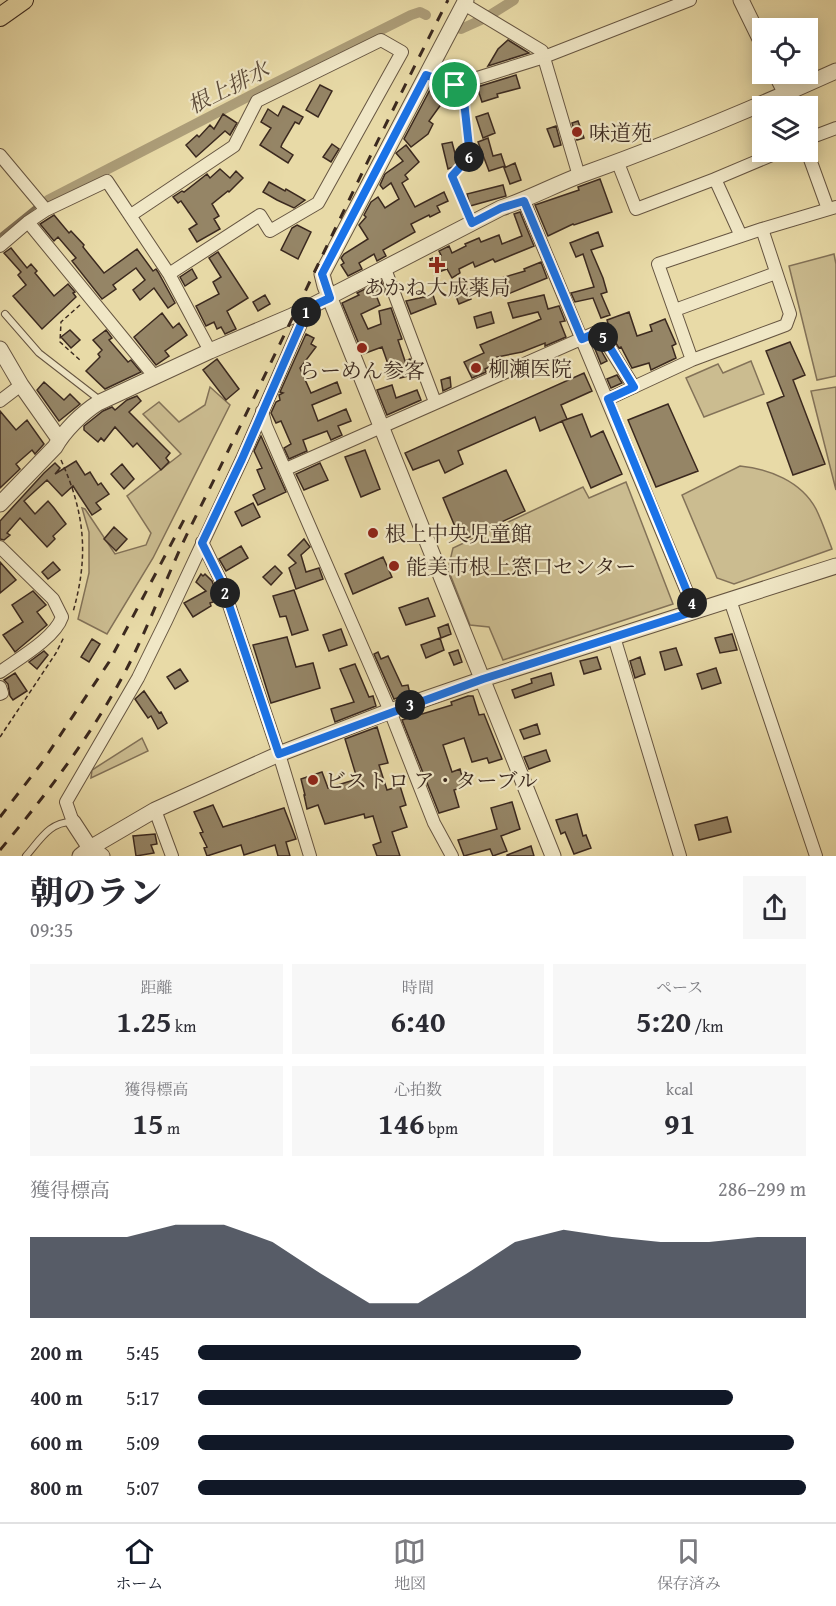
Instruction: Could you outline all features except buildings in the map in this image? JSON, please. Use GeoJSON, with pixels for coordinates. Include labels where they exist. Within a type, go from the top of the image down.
{"type":"FeatureCollection","features":[{"type":"Feature","properties":{"kind":"main road"},"geometry":{"type":"LineString","coordinates":[[0,17],[24,0]]}},
{"type":"Feature","properties":{"kind":"street"},"geometry":{"type":"LineString","coordinates":[[426,75],[455,85],[544,57],[690,0]]}},
{"type":"Feature","properties":{"kind":"street"},"geometry":{"type":"LineString","coordinates":[[741,0],[752,23]]}},
{"type":"Feature","properties":{"kind":"street"},"geometry":{"type":"LineString","coordinates":[[553,856],[381,428],[322,274],[465,2],[542,51],[579,176]]}},
{"type":"Feature","properties":{"kind":"street"},"geometry":{"type":"LineString","coordinates":[[131,215],[234,146],[257,101],[381,40],[402,52],[318,203],[270,231],[260,215],[169,274]]}},
{"type":"Feature","properties":{"kind":"street"},"geometry":{"type":"LineString","coordinates":[[795,96],[836,71]]}},
{"type":"Feature","properties":{"kind":"street"},"geometry":{"type":"LineString","coordinates":[[0,504],[90,408],[101,401],[330,298],[501,208],[524,201],[579,176],[752,113]]}},
{"type":"Feature","properties":{"kind":"street"},"geometry":{"type":"LineString","coordinates":[[818,136],[836,129]]}},
{"type":"Feature","properties":{"kind":"street"},"geometry":{"type":"LineString","coordinates":[[0,155],[46,210]]}},
{"type":"Feature","properties":{"kind":"street"},"geometry":{"type":"LineString","coordinates":[[618,163],[636,209],[756,162]]}},
{"type":"Feature","properties":{"kind":"street"},"geometry":{"type":"LineString","coordinates":[[692,360],[658,264],[832,208],[811,162]]}},
{"type":"Feature","properties":{"kind":"street"},"geometry":{"type":"LineString","coordinates":[[716,179],[741,236]]}},
{"type":"Feature","properties":{"kind":"street"},"geometry":{"type":"LineString","coordinates":[[0,246],[46,210],[107,181],[169,274],[210,351]]}},
{"type":"Feature","properties":{"kind":"street"},"geometry":{"type":"LineString","coordinates":[[524,201],[695,611]]}},
{"type":"Feature","properties":{"kind":"street"},"geometry":{"type":"LineString","coordinates":[[28,222],[155,377]]}},
{"type":"Feature","properties":{"kind":"street"},"geometry":{"type":"LineString","coordinates":[[608,399],[692,360],[786,325],[790,314],[762,229]]}},
{"type":"Feature","properties":{"kind":"street"},"geometry":{"type":"LineString","coordinates":[[385,269],[435,402]]}},
{"type":"Feature","properties":{"kind":"street"},"geometry":{"type":"LineString","coordinates":[[675,310],[776,273]]}},
{"type":"Feature","properties":{"kind":"street"},"geometry":{"type":"LineString","coordinates":[[308,308],[242,459],[138,678],[66,802],[73,822],[91,853],[155,810],[279,754],[390,711],[836,566]]}},
{"type":"Feature","properties":{"kind":"street"},"geometry":{"type":"LineString","coordinates":[[286,469],[600,331],[634,387]]}},
{"type":"Feature","properties":{"kind":"street"},"geometry":{"type":"LineString","coordinates":[[0,349],[57,443]]}},
{"type":"Feature","properties":{"kind":"street"},"geometry":{"type":"LineString","coordinates":[[0,401],[21,385]]}},
{"type":"Feature","properties":{"kind":"street"},"geometry":{"type":"LineString","coordinates":[[262,411],[266,426],[390,711],[434,823],[452,856]]}},
{"type":"Feature","properties":{"kind":"street"},"geometry":{"type":"LineString","coordinates":[[202,543],[221,581],[279,754],[310,856]]}},
{"type":"Feature","properties":{"kind":"street"},"geometry":{"type":"LineString","coordinates":[[0,547],[54,599],[62,617],[59,625],[40,643],[0,672]]}},
{"type":"Feature","properties":{"kind":"street"},"geometry":{"type":"LineString","coordinates":[[730,600],[816,856]]}},
{"type":"Feature","properties":{"kind":"street"},"geometry":{"type":"LineString","coordinates":[[614,637],[680,856]]}},
{"type":"Feature","properties":{"kind":"street"},"geometry":{"type":"LineString","coordinates":[[0,687],[2,693],[0,694]]}},
{"type":"Feature","properties":{"kind":"street"},"geometry":{"type":"LineString","coordinates":[[155,810],[172,856]]}},
{"type":"Feature","properties":{"kind":"lane"},"geometry":{"type":"LineString","coordinates":[[5,314],[39,353],[101,401]]}},
{"type":"Feature","properties":{"kind":"lane"},"geometry":{"type":"LineString","coordinates":[[26,856],[52,826],[63,822],[73,822]]}},
{"type":"Feature","properties":{"kind":"path"},"geometry":{"type":"LineString","coordinates":[[462,83],[470,156],[452,176],[472,223]]}},
{"type":"Feature","properties":{"kind":"path"},"geometry":{"type":"LineString","coordinates":[[81,361],[60,342],[61,322],[90,297]]}},
{"type":"Feature","properties":{"kind":"path"},"geometry":{"type":"LineString","coordinates":[[57,443],[81,518],[83,557],[78,594],[72,613]]}},
{"type":"Feature","properties":{"kind":"path"},"geometry":{"type":"LineString","coordinates":[[0,737],[56,653],[66,632]]}},
{"type":"Feature","properties":{"kind":"shaded area"},"geometry":{"type":"Polygon","coordinates":[[[834,254],[836,264],[836,376],[817,380],[789,266],[834,254]]]}},
{"type":"Feature","properties":{"kind":"shaded area"},"geometry":{"type":"Polygon","coordinates":[[[751,361],[764,394],[704,417],[686,378],[718,364],[723,373],[751,361]]]}},
{"type":"Feature","properties":{"kind":"shaded area"},"geometry":{"type":"Polygon","coordinates":[[[210,387],[230,405],[153,558],[107,634],[78,619],[89,573],[89,532],[82,508],[85,509],[115,554],[146,545],[151,533],[127,496],[181,454],[143,414],[159,402],[179,422],[205,405],[210,387]]]}},
{"type":"Feature","properties":{"kind":"shaded area"},"geometry":{"type":"Polygon","coordinates":[[[836,387],[836,490],[811,391],[836,387]]]}},
{"type":"Feature","properties":{"kind":"shaded area"},"geometry":{"type":"Polygon","coordinates":[[[740,466],[762,470],[783,478],[802,491],[816,509],[832,549],[734,584],[717,578],[682,495],[740,466]]]}},
{"type":"Feature","properties":{"kind":"shaded area"},"geometry":{"type":"Polygon","coordinates":[[[626,482],[673,604],[503,660],[489,627],[470,625],[448,569],[453,548],[583,487],[589,498],[626,482]]]}},
{"type":"Feature","properties":{"kind":"shaded area"},"geometry":{"type":"Polygon","coordinates":[[[142,738],[148,751],[91,778],[92,770],[142,738]]]}},
{"type":"Feature","properties":{"kind":"waterway","name":"根上排水"},"geometry":{"type":"LineString","coordinates":[[490,15],[514,0]]}},
{"type":"Feature","properties":{"kind":"waterway","name":"根上排水"},"geometry":{"type":"LineString","coordinates":[[48,200],[411,15],[420,12],[426,15]]}},
{"type":"Feature","properties":{"kind":"waterway","name":"根上排水"},"geometry":{"type":"LineString","coordinates":[[457,28],[461,29],[481,20]]}},
{"type":"Feature","properties":{"kind":"waterway"},"geometry":{"type":"LineString","coordinates":[[0,235],[36,206]]}},
{"type":"Feature","properties":{"kind":"railway"},"geometry":{"type":"LineString","coordinates":[[0,850],[67,764],[98,719],[125,672],[191,526],[448,0]]}},
{"type":"Feature","properties":{"kind":"railway"},"geometry":{"type":"LineString","coordinates":[[0,817],[41,764],[109,662],[187,514]]}},
{"type":"Feature","properties":{"kind":"place","name":"味道苑"},"geometry":{"type":"Point","coordinates":[577,132]}},
{"type":"Feature","properties":{"kind":"place","name":"あかね大成薬局"},"geometry":{"type":"Point","coordinates":[437,265]}},
{"type":"Feature","properties":{"kind":"place","name":"らーめん参客"},"geometry":{"type":"Point","coordinates":[362,348]}},
{"type":"Feature","properties":{"kind":"place","name":"柳瀬医院"},"geometry":{"type":"Point","coordinates":[476,368]}},
{"type":"Feature","properties":{"kind":"place","name":"根上中央児童館"},"geometry":{"type":"Point","coordinates":[373,533]}},
{"type":"Feature","properties":{"kind":"place","name":"能美市根上窓口センター"},"geometry":{"type":"Point","coordinates":[394,566]}},
{"type":"Feature","properties":{"kind":"place","name":"ビストロ ア・ターブル"},"geometry":{"type":"Point","coordinates":[313,780]}},
{"type":"Feature","properties":{"kind":"route"},"geometry":{"type":"LineString","coordinates":[[426,75],[455,85],[462,83],[470,156],[452,176],[472,223],[501,208],[524,201],[582,339],[600,331],[634,387],[608,399],[695,611],[483,679],[390,711],[279,754],[221,581],[202,543],[242,459],[308,308],[330,298],[322,274],[426,75]]}}]}
